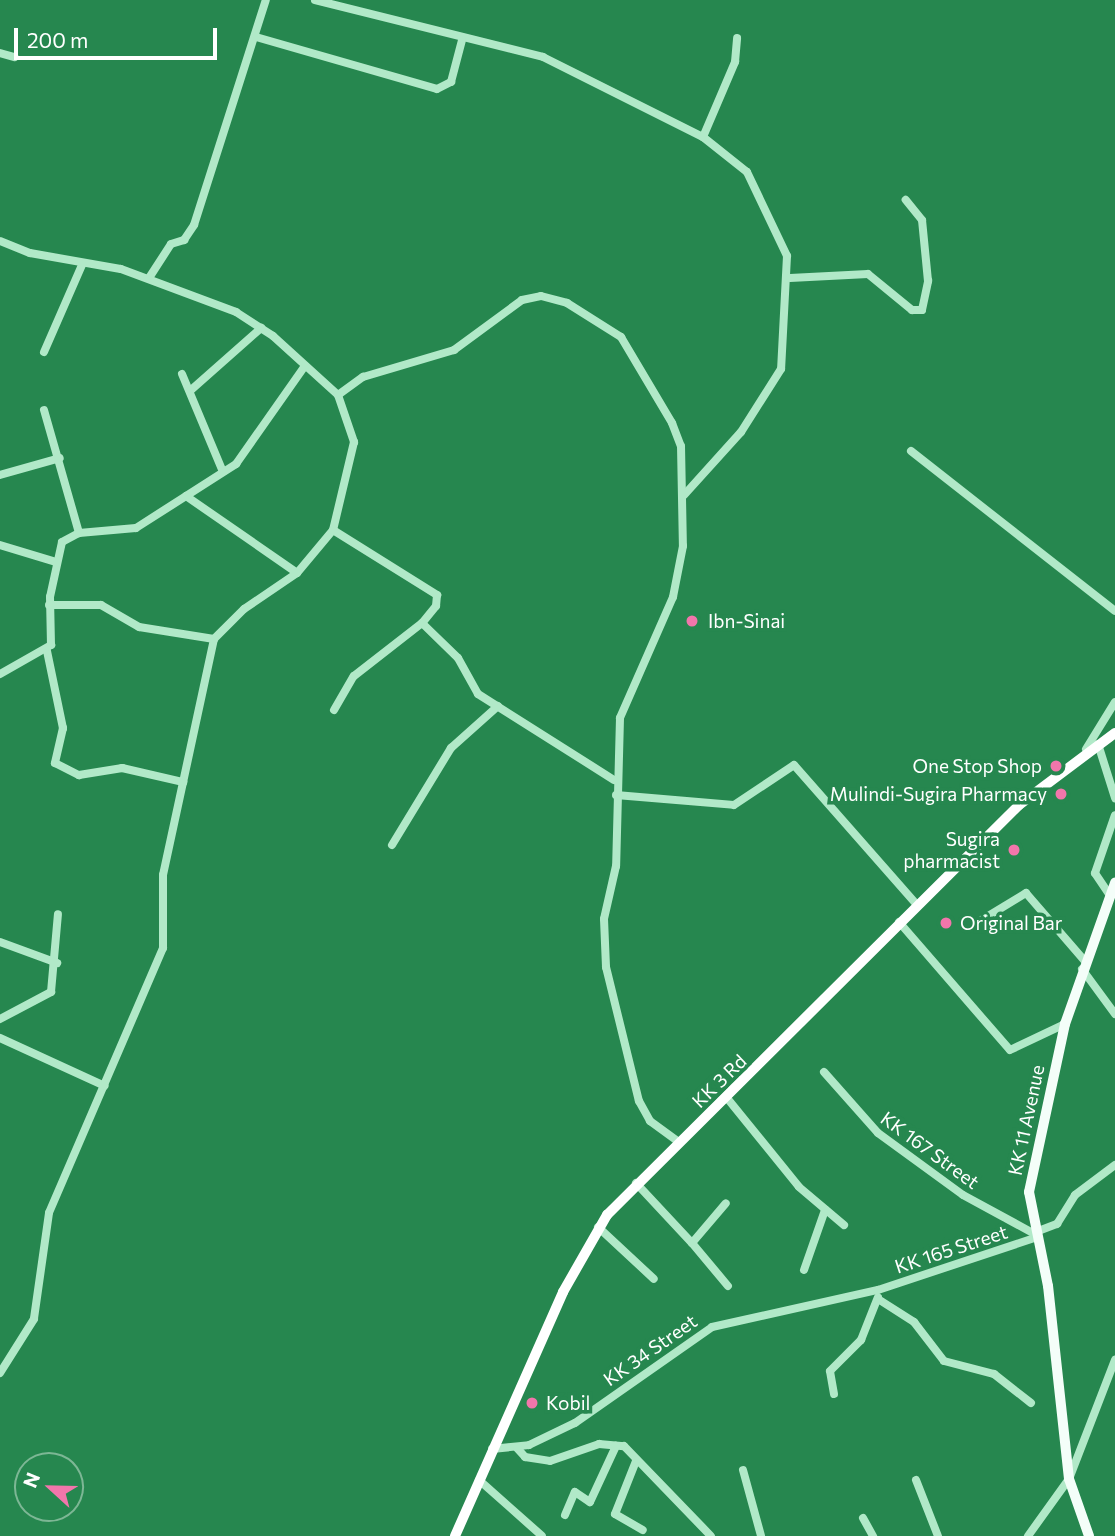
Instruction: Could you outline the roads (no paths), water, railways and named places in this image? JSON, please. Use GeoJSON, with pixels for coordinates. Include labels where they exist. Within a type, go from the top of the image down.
{"type":"FeatureCollection","features":[{"type":"Feature","properties":{"kind":"highway","name":"KK 3 Rd"},"geometry":{"type":"LineString","coordinates":[[458,1535],[492,1449],[598,1227],[636,1183],[727,1098],[916,904],[1086,749],[1115,733]]}},
{"type":"Feature","properties":{"kind":"main road","name":"KK 11 Avenue"},"geometry":{"type":"LineString","coordinates":[[1089,1536],[1069,1479],[1048,1286],[1034,1235],[1031,1174],[1065,1024],[1083,964],[1115,883]]}},
{"type":"Feature","properties":{"kind":"street"},"geometry":{"type":"LineString","coordinates":[[149,278],[171,244],[190,234],[266,0]]}},
{"type":"Feature","properties":{"kind":"street"},"geometry":{"type":"LineString","coordinates":[[315,0],[462,40],[543,57],[703,137],[747,172],[774,218],[790,278],[776,381],[684,495]]}},
{"type":"Feature","properties":{"kind":"street"},"geometry":{"type":"LineString","coordinates":[[256,37],[437,89],[451,82],[462,40]]}},
{"type":"Feature","properties":{"kind":"street"},"geometry":{"type":"LineString","coordinates":[[703,137],[735,62],[737,38]]}},
{"type":"Feature","properties":{"kind":"street"},"geometry":{"type":"LineString","coordinates":[[0,53],[14,57]]}},
{"type":"Feature","properties":{"kind":"street"},"geometry":{"type":"LineString","coordinates":[[790,278],[868,274],[912,310],[922,310],[928,281],[922,220],[906,200]]}},
{"type":"Feature","properties":{"kind":"street"},"geometry":{"type":"LineString","coordinates":[[0,241],[82,265],[149,278],[261,328],[338,395],[354,442],[333,530],[297,573],[244,609],[214,639],[163,875],[163,948],[49,1213],[34,1319],[0,1373]]}},
{"type":"Feature","properties":{"kind":"street"},"geometry":{"type":"LineString","coordinates":[[44,352],[82,265]]}},
{"type":"Feature","properties":{"kind":"street"},"geometry":{"type":"LineString","coordinates":[[338,395],[362,377],[454,350],[522,300],[552,298],[621,337],[681,446],[684,495],[673,597],[625,700],[614,780],[616,795],[606,967],[639,1101],[650,1121],[679,1142]]}},
{"type":"Feature","properties":{"kind":"street"},"geometry":{"type":"LineString","coordinates":[[191,390],[261,328]]}},
{"type":"Feature","properties":{"kind":"street"},"geometry":{"type":"LineString","coordinates":[[183,782],[122,768],[79,775],[55,763],[62,728],[47,651],[49,605],[62,542],[79,533],[136,528],[223,472],[245,454],[305,366]]}},
{"type":"Feature","properties":{"kind":"street"},"geometry":{"type":"LineString","coordinates":[[182,374],[191,390],[223,472]]}},
{"type":"Feature","properties":{"kind":"street"},"geometry":{"type":"LineString","coordinates":[[44,410],[61,458],[79,533]]}},
{"type":"Feature","properties":{"kind":"street"},"geometry":{"type":"LineString","coordinates":[[911,451],[1115,611]]}},
{"type":"Feature","properties":{"kind":"street"},"geometry":{"type":"LineString","coordinates":[[0,475],[61,458]]}},
{"type":"Feature","properties":{"kind":"street"},"geometry":{"type":"LineString","coordinates":[[186,496],[297,573]]}},
{"type":"Feature","properties":{"kind":"street"},"geometry":{"type":"LineString","coordinates":[[333,530],[437,595],[436,606],[422,623],[354,676],[334,710]]}},
{"type":"Feature","properties":{"kind":"street"},"geometry":{"type":"LineString","coordinates":[[0,545],[57,562]]}},
{"type":"Feature","properties":{"kind":"street"},"geometry":{"type":"LineString","coordinates":[[49,605],[101,605],[139,627],[214,639]]}},
{"type":"Feature","properties":{"kind":"street"},"geometry":{"type":"LineString","coordinates":[[422,623],[458,658],[478,694],[614,780]]}},
{"type":"Feature","properties":{"kind":"street"},"geometry":{"type":"LineString","coordinates":[[0,674],[47,651]]}},
{"type":"Feature","properties":{"kind":"street"},"geometry":{"type":"LineString","coordinates":[[1086,749],[1115,702]]}},
{"type":"Feature","properties":{"kind":"street"},"geometry":{"type":"LineString","coordinates":[[392,845],[452,748],[498,706]]}},
{"type":"Feature","properties":{"kind":"street"},"geometry":{"type":"LineString","coordinates":[[1098,744],[1109,763],[1115,798]]}},
{"type":"Feature","properties":{"kind":"street"},"geometry":{"type":"LineString","coordinates":[[616,795],[734,805],[794,765],[916,904]]}},
{"type":"Feature","properties":{"kind":"street"},"geometry":{"type":"LineString","coordinates":[[1109,894],[1095,873],[1115,814]]}},
{"type":"Feature","properties":{"kind":"street"},"geometry":{"type":"LineString","coordinates":[[980,921],[1026,893],[1083,964],[1115,1014]]}},
{"type":"Feature","properties":{"kind":"street"},"geometry":{"type":"LineString","coordinates":[[0,1019],[48,995],[57,963],[58,914]]}},
{"type":"Feature","properties":{"kind":"street"},"geometry":{"type":"LineString","coordinates":[[899,922],[1010,1050],[1065,1024]]}},
{"type":"Feature","properties":{"kind":"street"},"geometry":{"type":"LineString","coordinates":[[0,942],[57,963]]}},
{"type":"Feature","properties":{"kind":"street"},"geometry":{"type":"LineString","coordinates":[[0,1038],[105,1086]]}},
{"type":"Feature","properties":{"kind":"street","name":"KK 167 Street"},"geometry":{"type":"LineString","coordinates":[[824,1072],[878,1133],[963,1195],[1034,1235]]}},
{"type":"Feature","properties":{"kind":"street"},"geometry":{"type":"LineString","coordinates":[[727,1098],[825,1210],[844,1225]]}},
{"type":"Feature","properties":{"kind":"street","name":"KK 165 Street"},"geometry":{"type":"LineString","coordinates":[[878,1294],[1057,1224],[1075,1195],[1115,1165]]}},
{"type":"Feature","properties":{"kind":"street"},"geometry":{"type":"LineString","coordinates":[[636,1183],[728,1286]]}},
{"type":"Feature","properties":{"kind":"street"},"geometry":{"type":"LineString","coordinates":[[692,1243],[726,1203]]}},
{"type":"Feature","properties":{"kind":"street"},"geometry":{"type":"LineString","coordinates":[[804,1270],[825,1210]]}},
{"type":"Feature","properties":{"kind":"street"},"geometry":{"type":"LineString","coordinates":[[598,1227],[653,1279]]}},
{"type":"Feature","properties":{"kind":"street"},"geometry":{"type":"LineString","coordinates":[[834,1394],[830,1371],[861,1340],[878,1294],[914,1322],[944,1361],[995,1374],[1031,1403]]}},
{"type":"Feature","properties":{"kind":"street","name":"KK 34 Street"},"geometry":{"type":"LineString","coordinates":[[492,1449],[517,1448],[575,1423],[712,1326],[878,1294]]}},
{"type":"Feature","properties":{"kind":"street"},"geometry":{"type":"LineString","coordinates":[[1028,1536],[1069,1479],[1115,1360]]}},
{"type":"Feature","properties":{"kind":"street"},"geometry":{"type":"LineString","coordinates":[[517,1448],[525,1457],[550,1461],[599,1444],[616,1446],[636,1461],[711,1536]]}},
{"type":"Feature","properties":{"kind":"street"},"geometry":{"type":"LineString","coordinates":[[565,1515],[575,1492],[590,1502],[616,1446]]}},
{"type":"Feature","properties":{"kind":"street"},"geometry":{"type":"LineString","coordinates":[[636,1461],[615,1514],[643,1530]]}},
{"type":"Feature","properties":{"kind":"street"},"geometry":{"type":"LineString","coordinates":[[743,1470],[761,1536]]}},
{"type":"Feature","properties":{"kind":"street"},"geometry":{"type":"LineString","coordinates":[[478,1480],[542,1536]]}},
{"type":"Feature","properties":{"kind":"street"},"geometry":{"type":"LineString","coordinates":[[916,1480],[938,1536]]}},
{"type":"Feature","properties":{"kind":"street"},"geometry":{"type":"LineString","coordinates":[[863,1518],[873,1536]]}},
{"type":"Feature","properties":{"kind":"place","name":"Ibn-Sinai"},"geometry":{"type":"Point","coordinates":[692,621]}},
{"type":"Feature","properties":{"kind":"place","name":"One Stop Shop"},"geometry":{"type":"Point","coordinates":[1056,766]}},
{"type":"Feature","properties":{"kind":"place","name":"Mulindi-Sugira Pharmacy"},"geometry":{"type":"Point","coordinates":[1061,794]}},
{"type":"Feature","properties":{"kind":"place","name":"Sugira pharmacist"},"geometry":{"type":"Point","coordinates":[1014,850]}},
{"type":"Feature","properties":{"kind":"place","name":"Original Bar"},"geometry":{"type":"Point","coordinates":[946,923]}},
{"type":"Feature","properties":{"kind":"place","name":"Kobil"},"geometry":{"type":"Point","coordinates":[532,1403]}}]}
